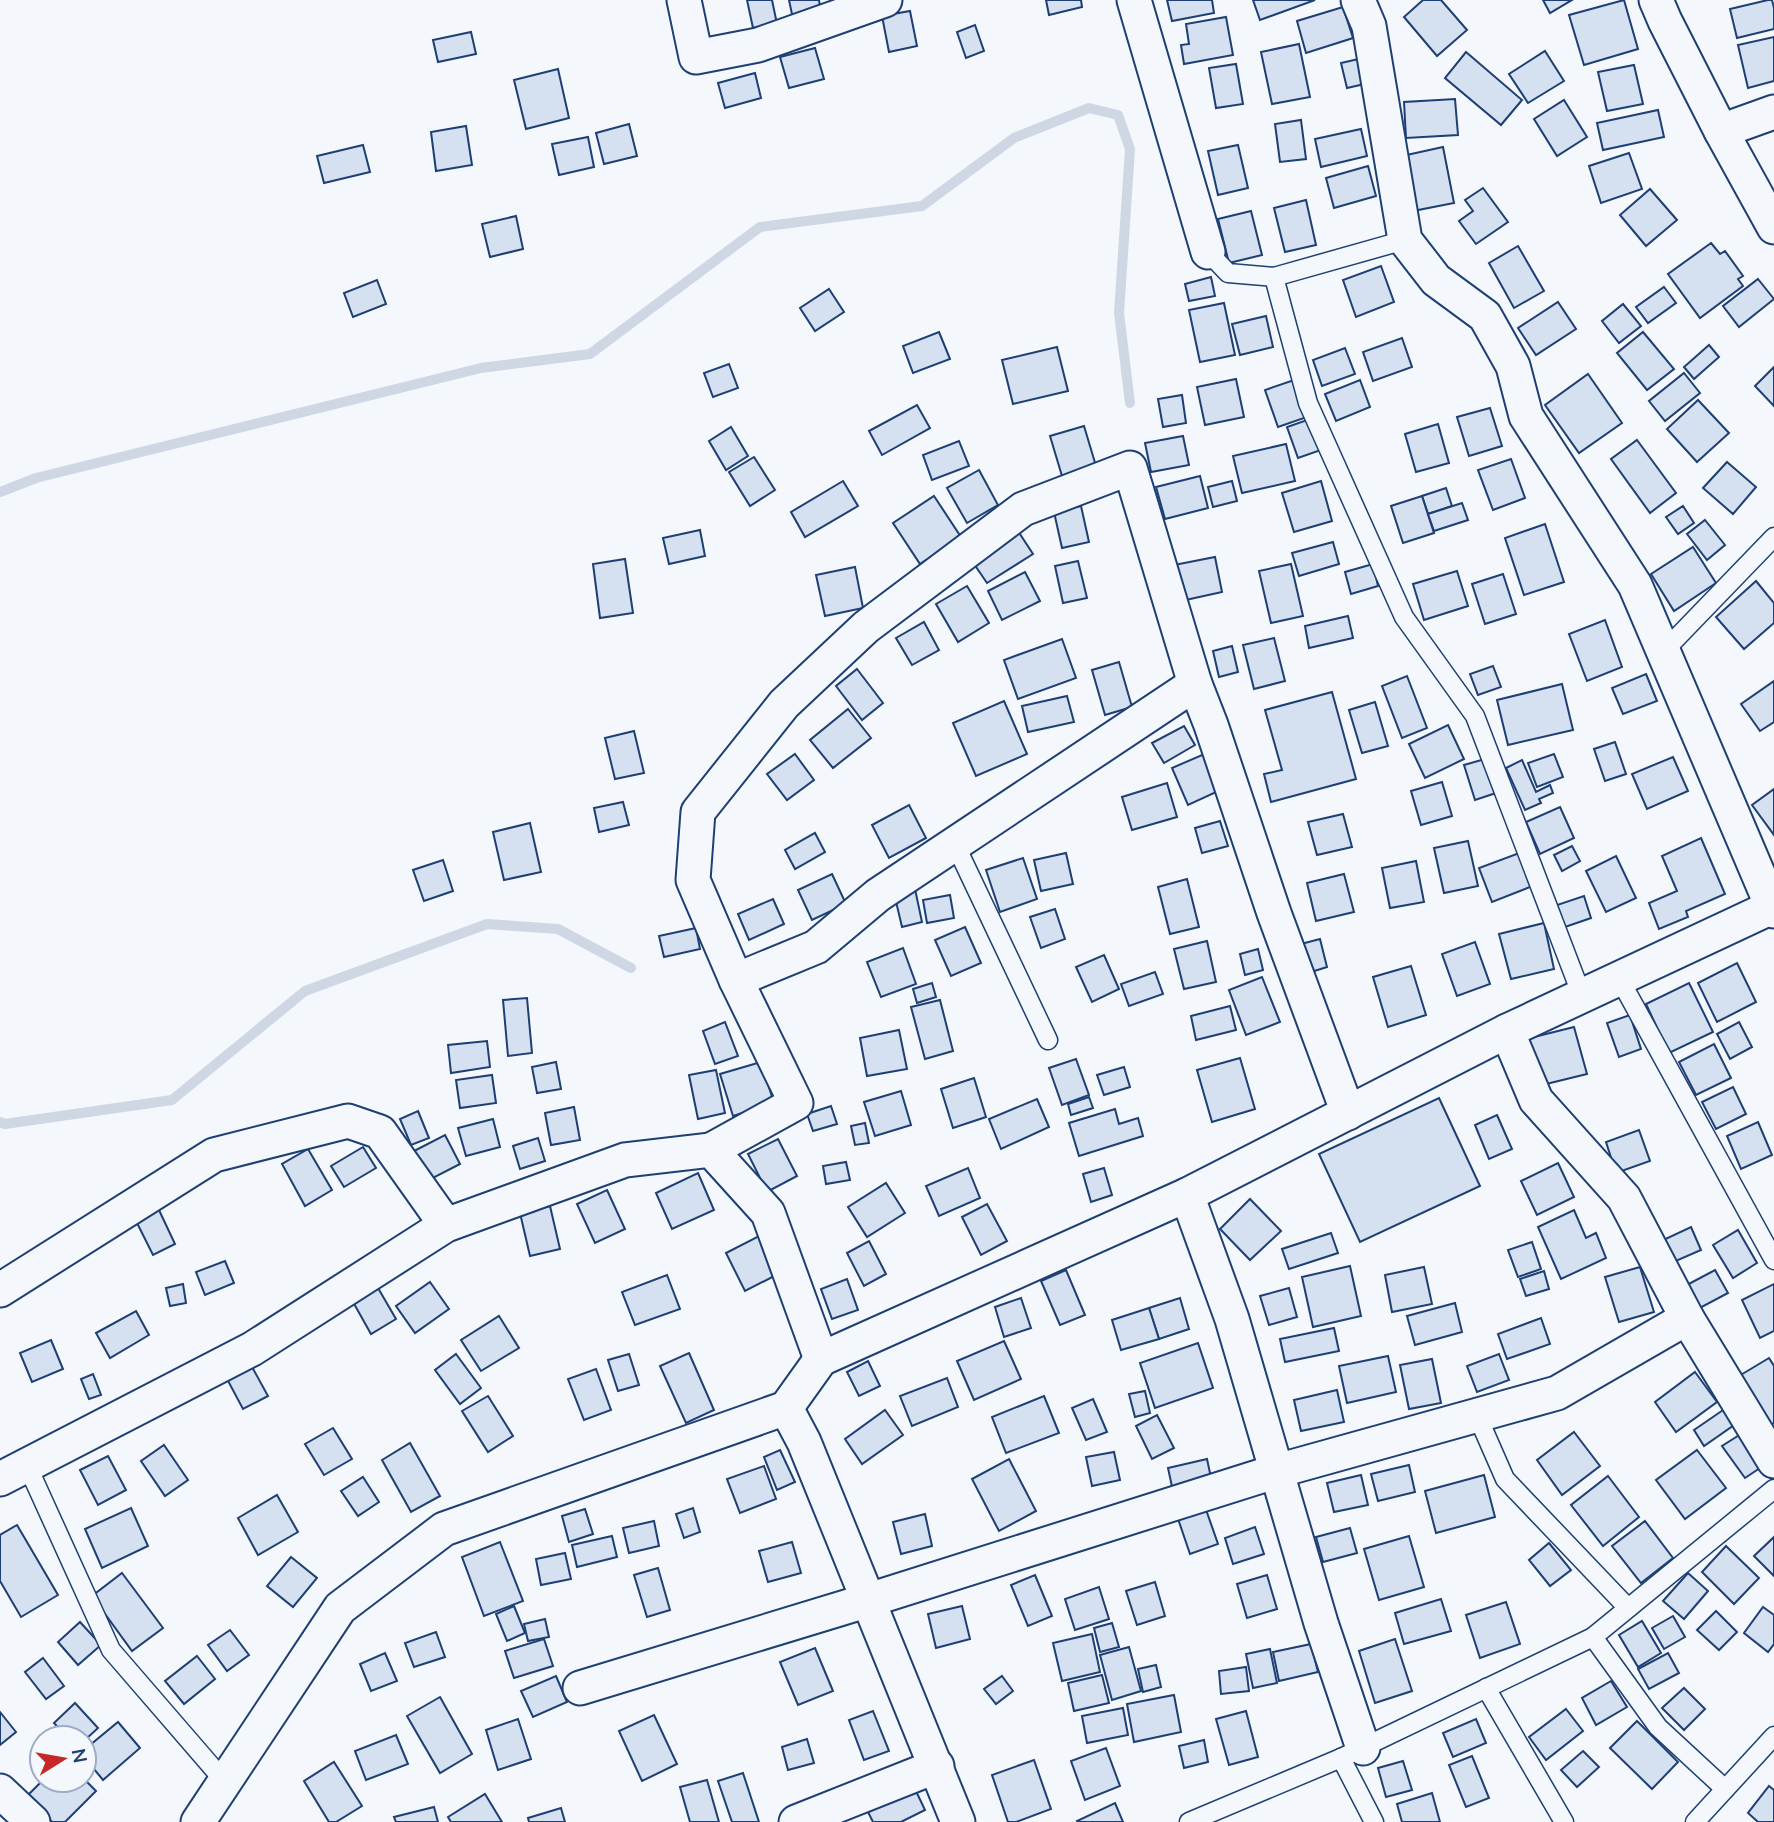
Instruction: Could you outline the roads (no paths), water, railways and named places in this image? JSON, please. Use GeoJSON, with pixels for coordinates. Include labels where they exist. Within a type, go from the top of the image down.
{"type":"FeatureCollection","features":[{"type":"Feature","properties":{"kind":"street"},"geometry":{"type":"LineString","coordinates":[[684,0],[696,57],[758,45],[885,0]]}},
{"type":"Feature","properties":{"kind":"street"},"geometry":{"type":"LineString","coordinates":[[1134,0],[1208,252]]}},
{"type":"Feature","properties":{"kind":"street"},"geometry":{"type":"LineString","coordinates":[[198,1822],[340,1608],[444,1529],[786,1408],[821,1359],[1186,1195],[1507,1031],[1773,908],[1635,585],[1526,416],[1513,366],[1485,316],[1436,280],[1405,240],[1369,26],[1358,0]]}},
{"type":"Feature","properties":{"kind":"street"},"geometry":{"type":"LineString","coordinates":[[1656,0],[1720,131],[1774,227]]}},
{"type":"Feature","properties":{"kind":"street"},"geometry":{"type":"LineString","coordinates":[[1720,131],[1774,112]]}},
{"type":"Feature","properties":{"kind":"street"},"geometry":{"type":"LineString","coordinates":[[14,1472],[252,1349],[446,1225],[625,1160],[711,1150],[796,1103],[736,980],[693,880],[698,813],[784,704],[866,627],[1023,509],[1130,468],[1195,684],[1274,913],[1348,1113]]}},
{"type":"Feature","properties":{"kind":"street"},"geometry":{"type":"LineString","coordinates":[[736,980],[816,947],[878,895],[1195,684]]}},
{"type":"Feature","properties":{"kind":"street"},"geometry":{"type":"LineString","coordinates":[[1507,1031],[1536,1100],[1624,1198],[1687,1318],[1774,1461]]}},
{"type":"Feature","properties":{"kind":"street"},"geometry":{"type":"LineString","coordinates":[[0,1290],[214,1155],[348,1121],[380,1132],[446,1225]]}},
{"type":"Feature","properties":{"kind":"street"},"geometry":{"type":"LineString","coordinates":[[711,1150],[768,1213],[821,1359]]}},
{"type":"Feature","properties":{"kind":"street"},"geometry":{"type":"LineString","coordinates":[[1186,1195],[1232,1319],[1321,1623],[1352,1753]]}},
{"type":"Feature","properties":{"kind":"street"},"geometry":{"type":"LineString","coordinates":[[580,1688],[1276,1471],[1557,1393],[1687,1318]]}},
{"type":"Feature","properties":{"kind":"street"},"geometry":{"type":"LineString","coordinates":[[786,1408],[804,1442],[958,1822]]}},
{"type":"Feature","properties":{"kind":"street"},"geometry":{"type":"LineString","coordinates":[[796,1822],[937,1766]]}},
{"type":"Feature","properties":{"kind":"street"},"geometry":{"type":"LineString","coordinates":[[0,1791],[33,1822]]}},
{"type":"Feature","properties":{"kind":"lane"},"geometry":{"type":"LineString","coordinates":[[1208,252],[1228,274],[1274,277],[1405,240]]}},
{"type":"Feature","properties":{"kind":"lane"},"geometry":{"type":"LineString","coordinates":[[1274,277],[1308,403],[1404,617],[1475,716],[1583,996]]}},
{"type":"Feature","properties":{"kind":"lane"},"geometry":{"type":"LineString","coordinates":[[1663,652],[1774,537]]}},
{"type":"Feature","properties":{"kind":"lane"},"geometry":{"type":"LineString","coordinates":[[955,844],[1048,1040]]}},
{"type":"Feature","properties":{"kind":"lane"},"geometry":{"type":"LineString","coordinates":[[1619,978],[1774,1260]]}},
{"type":"Feature","properties":{"kind":"lane"},"geometry":{"type":"LineString","coordinates":[[1477,1415],[1504,1479],[1628,1608]]}},
{"type":"Feature","properties":{"kind":"lane"},"geometry":{"type":"LineString","coordinates":[[14,1472],[111,1650],[225,1782]]}},
{"type":"Feature","properties":{"kind":"lane"},"geometry":{"type":"LineString","coordinates":[[1189,1822],[1352,1753],[1592,1637],[1774,1489]]}},
{"type":"Feature","properties":{"kind":"lane"},"geometry":{"type":"LineString","coordinates":[[1592,1637],[1658,1727],[1725,1789]]}},
{"type":"Feature","properties":{"kind":"lane"},"geometry":{"type":"LineString","coordinates":[[1486,1688],[1564,1822]]}},
{"type":"Feature","properties":{"kind":"lane"},"geometry":{"type":"LineString","coordinates":[[1695,1822],[1774,1736]]}},
{"type":"Feature","properties":{"kind":"lane"},"geometry":{"type":"LineString","coordinates":[[1352,1753],[1374,1822]]}},
{"type":"Feature","properties":{"kind":"waterway"},"geometry":{"type":"LineString","coordinates":[[0,492],[36,478],[481,368],[590,354],[760,227],[922,206],[1014,138],[1089,108],[1118,115],[1130,149],[1119,313],[1130,403]]}},
{"type":"Feature","properties":{"kind":"waterway"},"geometry":{"type":"LineString","coordinates":[[0,1122],[5,1124],[172,1100],[305,991],[487,924],[558,929],[631,968]]}}]}
